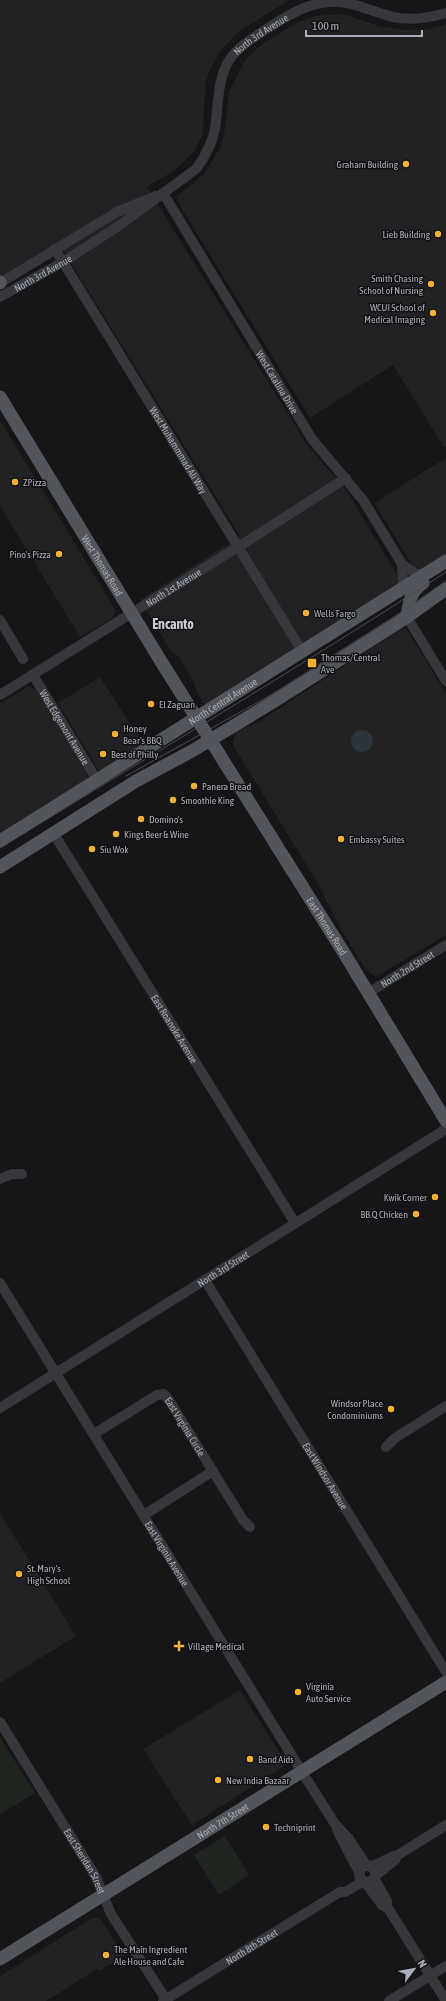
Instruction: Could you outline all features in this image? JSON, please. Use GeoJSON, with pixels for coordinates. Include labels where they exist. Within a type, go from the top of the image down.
{"type":"FeatureCollection","features":[{"type":"Feature","properties":{"kind":"main road","name":"West Thomas Road"},"geometry":{"type":"LineString","coordinates":[[0,397],[208,737]]}},
{"type":"Feature","properties":{"kind":"main road","name":"North Central Avenue"},"geometry":{"type":"LineString","coordinates":[[0,841],[302,651],[401,591],[446,561]]}},
{"type":"Feature","properties":{"kind":"main road"},"geometry":{"type":"LineString","coordinates":[[407,617],[411,595],[415,589],[446,568]]}},
{"type":"Feature","properties":{"kind":"main road"},"geometry":{"type":"LineString","coordinates":[[0,867],[136,781],[407,617],[446,589]]}},
{"type":"Feature","properties":{"kind":"main road","name":"East Thomas Road"},"geometry":{"type":"LineString","coordinates":[[208,737],[446,1120]]}},
{"type":"Feature","properties":{"kind":"main road","name":"North 7th Street"},"geometry":{"type":"LineString","coordinates":[[0,1960],[446,1682]]}},
{"type":"Feature","properties":{"kind":"street","name":"North 3rd Avenue"},"geometry":{"type":"LineString","coordinates":[[0,297],[63,262],[120,225],[163,193],[184,180],[204,158],[210,146],[215,128],[217,94],[232,56],[250,40],[292,13],[321,1],[351,4],[403,19],[431,18],[446,13]]}},
{"type":"Feature","properties":{"kind":"street","name":"North 3rd Avenue"},"geometry":{"type":"LineString","coordinates":[[0,283],[117,212],[137,202],[163,193]]}},
{"type":"Feature","properties":{"kind":"street","name":"West Catalina Drive"},"geometry":{"type":"LineString","coordinates":[[163,193],[312,439],[363,500],[402,564],[416,574],[428,573]]}},
{"type":"Feature","properties":{"kind":"street","name":"West Muhammmad Ali Way"},"geometry":{"type":"LineString","coordinates":[[55,249],[302,651]]}},
{"type":"Feature","properties":{"kind":"street","name":"North 1st Avenue"},"geometry":{"type":"LineString","coordinates":[[0,695],[346,478]]}},
{"type":"Feature","properties":{"kind":"street","name":"West Catalina Drive"},"geometry":{"type":"LineString","coordinates":[[401,591],[403,583],[402,564]]}},
{"type":"Feature","properties":{"kind":"street"},"geometry":{"type":"LineString","coordinates":[[407,617],[446,681]]}},
{"type":"Feature","properties":{"kind":"street"},"geometry":{"type":"LineString","coordinates":[[0,620],[23,659]]}},
{"type":"Feature","properties":{"kind":"street","name":"West Edgemont Avenue"},"geometry":{"type":"LineString","coordinates":[[33,674],[97,780]]}},
{"type":"Feature","properties":{"kind":"street","name":"East Roanoke Avenue"},"geometry":{"type":"LineString","coordinates":[[54,834],[295,1223]]}},
{"type":"Feature","properties":{"kind":"street","name":"North 2nd Street"},"geometry":{"type":"LineString","coordinates":[[368,993],[446,945]]}},
{"type":"Feature","properties":{"kind":"street","name":"North 3rd Street"},"geometry":{"type":"LineString","coordinates":[[0,1408],[446,1129]]}},
{"type":"Feature","properties":{"kind":"street"},"geometry":{"type":"LineString","coordinates":[[0,1179],[12,1174],[22,1174]]}},
{"type":"Feature","properties":{"kind":"street","name":"East Windsor Avenue"},"geometry":{"type":"LineString","coordinates":[[205,1280],[446,1672]]}},
{"type":"Feature","properties":{"kind":"street","name":"East Virginia Avenue"},"geometry":{"type":"LineString","coordinates":[[0,1283],[302,1772],[335,1824],[349,1839],[368,1866]]}},
{"type":"Feature","properties":{"kind":"street","name":"East Virginia Circle"},"geometry":{"type":"LineString","coordinates":[[94,1434],[157,1395],[164,1394],[243,1520],[250,1526]]}},
{"type":"Feature","properties":{"kind":"street"},"geometry":{"type":"LineString","coordinates":[[386,1447],[395,1438],[446,1406]]}},
{"type":"Feature","properties":{"kind":"street"},"geometry":{"type":"LineString","coordinates":[[144,1515],[213,1472]]}},
{"type":"Feature","properties":{"kind":"street","name":"East Sheridan Street"},"geometry":{"type":"LineString","coordinates":[[0,1722],[96,1877],[111,1914],[165,2000]]}},
{"type":"Feature","properties":{"kind":"street","name":"East Virginia Avenue"},"geometry":{"type":"LineString","coordinates":[[335,1824],[342,1843],[362,1878],[382,1905],[388,1908]]}},
{"type":"Feature","properties":{"kind":"street"},"geometry":{"type":"LineString","coordinates":[[398,1855],[394,1862],[369,1882],[362,1878],[363,1868],[374,1866],[390,1856],[398,1855],[446,1825]]}},
{"type":"Feature","properties":{"kind":"street"},"geometry":{"type":"LineString","coordinates":[[368,1866],[375,1871],[375,1877]]}},
{"type":"Feature","properties":{"kind":"street","name":"East Virginia Avenue"},"geometry":{"type":"LineString","coordinates":[[375,1877],[387,1901],[388,1908],[446,2001]]}},
{"type":"Feature","properties":{"kind":"street","name":"North 8th Street"},"geometry":{"type":"LineString","coordinates":[[165,2000],[340,1892],[345,1892],[362,1878]]}},
{"type":"Feature","properties":{"kind":"street"},"geometry":{"type":"LineString","coordinates":[[389,2001],[446,1966]]}},
{"type":"Feature","properties":{"kind":"shaded area"},"geometry":{"type":"Polygon","coordinates":[[[0,0],[289,0],[237,33],[220,51],[209,72],[206,82],[202,136],[194,152],[175,170],[147,187],[308,446],[347,491],[402,583],[206,705],[202,702],[191,677],[179,657],[171,651],[140,600],[240,536],[58,242],[0,277],[0,0]]]}},
{"type":"Feature","properties":{"kind":"shaded area"},"geometry":{"type":"Polygon","coordinates":[[[343,14],[379,26],[405,30],[428,29],[446,24],[446,446],[444,447],[393,365],[310,418],[177,201],[177,196],[204,174],[220,148],[224,134],[229,92],[244,62],[263,43],[298,22],[314,16],[343,14]]]}},
{"type":"Feature","properties":{"kind":"shaded area"},"geometry":{"type":"Polygon","coordinates":[[[0,420],[115,609],[115,613],[112,618],[80,637],[0,506],[0,420]]]}},
{"type":"Feature","properties":{"kind":"shaded area"},"geometry":{"type":"Polygon","coordinates":[[[446,458],[446,557],[424,572],[414,568],[374,503],[446,458]]]}},
{"type":"Feature","properties":{"kind":"shaded area"},"geometry":{"type":"Polygon","coordinates":[[[402,628],[407,630],[446,693],[446,935],[376,977],[366,970],[338,924],[317,882],[234,747],[233,742],[236,733],[239,730],[257,723],[402,628]]]}},
{"type":"Feature","properties":{"kind":"shaded area"},"geometry":{"type":"Polygon","coordinates":[[[100,677],[145,747],[99,771],[58,703],[100,677]]]}},
{"type":"Feature","properties":{"kind":"shaded area"},"geometry":{"type":"Polygon","coordinates":[[[29,686],[36,690],[86,771],[88,778],[87,782],[0,837],[0,703],[29,686]]]}},
{"type":"Feature","properties":{"kind":"shaded area"},"geometry":{"type":"Polygon","coordinates":[[[362,730],[366,731],[372,737],[372,745],[366,751],[362,752],[358,751],[352,745],[351,741],[352,737],[358,731],[362,730]]]}},
{"type":"Feature","properties":{"kind":"shaded area","name":"St. Mary's High School"},"geometry":{"type":"Polygon","coordinates":[[[0,1513],[76,1636],[0,1683],[0,1513]]]}},
{"type":"Feature","properties":{"kind":"shaded area"},"geometry":{"type":"Polygon","coordinates":[[[240,1690],[285,1761],[284,1766],[192,1825],[143,1749],[240,1690]]]}},
{"type":"Feature","properties":{"kind":"shaded area"},"geometry":{"type":"Polygon","coordinates":[[[0,1737],[35,1793],[0,1814],[0,1737]]]}},
{"type":"Feature","properties":{"kind":"shaded area"},"geometry":{"type":"Polygon","coordinates":[[[225,1836],[249,1875],[219,1895],[194,1855],[225,1836]]]}},
{"type":"Feature","properties":{"kind":"shaded area"},"geometry":{"type":"Polygon","coordinates":[[[92,1918],[100,1918],[124,1956],[99,1971],[97,1969],[46,2001],[0,2001],[0,1976],[92,1918]]]}},
{"type":"Feature","properties":{"kind":"tram line"},"geometry":{"type":"LineString","coordinates":[[0,848],[280,677],[446,572]]}},
{"type":"Feature","properties":{"kind":"tram line"},"geometry":{"type":"LineString","coordinates":[[126,776],[271,695],[403,611],[446,581]]}},
{"type":"Feature","properties":{"kind":"place","name":"Graham Building"},"geometry":{"type":"Point","coordinates":[406,164]}},
{"type":"Feature","properties":{"kind":"place","name":"Lieb Building"},"geometry":{"type":"Point","coordinates":[438,234]}},
{"type":"Feature","properties":{"kind":"place","name":"Smith Chasing School of Nursing"},"geometry":{"type":"Point","coordinates":[431,284]}},
{"type":"Feature","properties":{"kind":"place","name":"WCUI School of Medical Imaging"},"geometry":{"type":"Point","coordinates":[433,313]}},
{"type":"Feature","properties":{"kind":"place","name":"ZPizza"},"geometry":{"type":"Point","coordinates":[15,482]}},
{"type":"Feature","properties":{"kind":"place","name":"Pino's Pizza"},"geometry":{"type":"Point","coordinates":[59,554]}},
{"type":"Feature","properties":{"kind":"place","name":"Wells Fargo"},"geometry":{"type":"Point","coordinates":[306,613]}},
{"type":"Feature","properties":{"kind":"place","name":"Thomas/Central Ave"},"geometry":{"type":"Point","coordinates":[312,663]}},
{"type":"Feature","properties":{"kind":"place","name":"El Zaguan"},"geometry":{"type":"Point","coordinates":[151,704]}},
{"type":"Feature","properties":{"kind":"place","name":"Honey Bear's BBQ"},"geometry":{"type":"Point","coordinates":[115,734]}},
{"type":"Feature","properties":{"kind":"place","name":"Best of Philly"},"geometry":{"type":"Point","coordinates":[103,754]}},
{"type":"Feature","properties":{"kind":"place","name":"Panera Bread"},"geometry":{"type":"Point","coordinates":[194,786]}},
{"type":"Feature","properties":{"kind":"place","name":"Smoothie King"},"geometry":{"type":"Point","coordinates":[173,800]}},
{"type":"Feature","properties":{"kind":"place","name":"Domino's"},"geometry":{"type":"Point","coordinates":[141,819]}},
{"type":"Feature","properties":{"kind":"place","name":"Kings Beer & Wine"},"geometry":{"type":"Point","coordinates":[116,834]}},
{"type":"Feature","properties":{"kind":"place","name":"Embassy Suites"},"geometry":{"type":"Point","coordinates":[341,839]}},
{"type":"Feature","properties":{"kind":"place","name":"Siu Wok"},"geometry":{"type":"Point","coordinates":[92,849]}},
{"type":"Feature","properties":{"kind":"place","name":"Kwik Corner"},"geometry":{"type":"Point","coordinates":[435,1197]}},
{"type":"Feature","properties":{"kind":"place","name":"BB.Q Chicken"},"geometry":{"type":"Point","coordinates":[416,1214]}},
{"type":"Feature","properties":{"kind":"place","name":"Windsor Place Condominiums"},"geometry":{"type":"Point","coordinates":[391,1409]}},
{"type":"Feature","properties":{"kind":"place","name":"St. Mary's High School"},"geometry":{"type":"Point","coordinates":[19,1574]}},
{"type":"Feature","properties":{"kind":"place","name":"Village Medical"},"geometry":{"type":"Point","coordinates":[179,1646]}},
{"type":"Feature","properties":{"kind":"place","name":"Virginia Auto Service"},"geometry":{"type":"Point","coordinates":[298,1692]}},
{"type":"Feature","properties":{"kind":"place","name":"Band Aids"},"geometry":{"type":"Point","coordinates":[250,1759]}},
{"type":"Feature","properties":{"kind":"place","name":"New India Bazaar"},"geometry":{"type":"Point","coordinates":[218,1780]}},
{"type":"Feature","properties":{"kind":"place","name":"Techniprint"},"geometry":{"type":"Point","coordinates":[266,1827]}},
{"type":"Feature","properties":{"kind":"place","name":"The Main Ingredient Ale House and Cafe"},"geometry":{"type":"Point","coordinates":[106,1955]}},
{"type":"Feature","properties":{"kind":"district","name":"Encanto"},"geometry":{"type":"Point","coordinates":[173,624]}}]}
